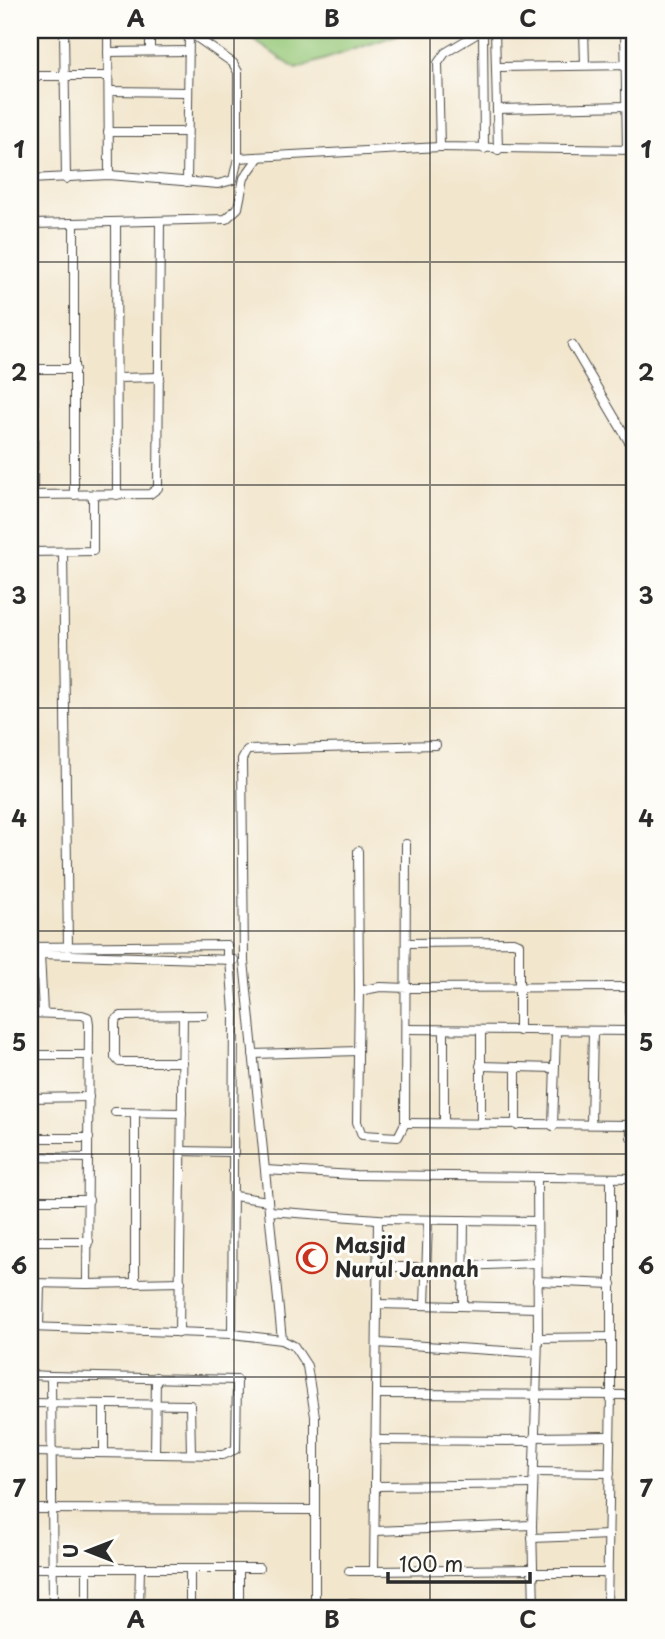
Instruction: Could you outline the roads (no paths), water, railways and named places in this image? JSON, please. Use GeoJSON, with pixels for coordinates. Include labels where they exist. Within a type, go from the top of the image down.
{"type":"FeatureCollection","features":[{"type":"Feature","properties":{"kind":"street"},"geometry":{"type":"LineString","coordinates":[[64,30],[65,178]]}},
{"type":"Feature","properties":{"kind":"street"},"geometry":{"type":"LineString","coordinates":[[108,30],[109,175]]}},
{"type":"Feature","properties":{"kind":"street"},"geometry":{"type":"LineString","coordinates":[[150,30],[150,51]]}},
{"type":"Feature","properties":{"kind":"street"},"geometry":{"type":"LineString","coordinates":[[440,147],[438,63],[445,53],[483,30]]}},
{"type":"Feature","properties":{"kind":"street"},"geometry":{"type":"LineString","coordinates":[[483,30],[484,149]]}},
{"type":"Feature","properties":{"kind":"street"},"geometry":{"type":"LineString","coordinates":[[495,30],[498,150]]}},
{"type":"Feature","properties":{"kind":"street"},"geometry":{"type":"LineString","coordinates":[[584,30],[584,65]]}},
{"type":"Feature","properties":{"kind":"street"},"geometry":{"type":"LineString","coordinates":[[238,158],[350,149],[440,147],[631,150],[627,106],[631,65],[625,30]]}},
{"type":"Feature","properties":{"kind":"street"},"geometry":{"type":"LineString","coordinates":[[187,31],[187,182]]}},
{"type":"Feature","properties":{"kind":"street"},"geometry":{"type":"LineString","coordinates":[[30,179],[109,175],[229,183],[238,158],[237,68],[187,31]]}},
{"type":"Feature","properties":{"kind":"street"},"geometry":{"type":"LineString","coordinates":[[108,52],[187,51]]}},
{"type":"Feature","properties":{"kind":"street"},"geometry":{"type":"LineString","coordinates":[[497,66],[631,65]]}},
{"type":"Feature","properties":{"kind":"street"},"geometry":{"type":"LineString","coordinates":[[30,76],[108,76]]}},
{"type":"Feature","properties":{"kind":"street"},"geometry":{"type":"LineString","coordinates":[[109,91],[187,92]]}},
{"type":"Feature","properties":{"kind":"street"},"geometry":{"type":"LineString","coordinates":[[497,109],[627,106]]}},
{"type":"Feature","properties":{"kind":"street"},"geometry":{"type":"LineString","coordinates":[[108,132],[186,132]]}},
{"type":"Feature","properties":{"kind":"street"},"geometry":{"type":"LineString","coordinates":[[160,221],[158,488],[150,494],[31,495],[34,224],[226,219],[238,208],[244,178],[259,157]]}},
{"type":"Feature","properties":{"kind":"street"},"geometry":{"type":"LineString","coordinates":[[235,172],[244,178]]}},
{"type":"Feature","properties":{"kind":"street"},"geometry":{"type":"LineString","coordinates":[[116,223],[117,495]]}},
{"type":"Feature","properties":{"kind":"street"},"geometry":{"type":"LineString","coordinates":[[74,224],[74,495]]}},
{"type":"Feature","properties":{"kind":"street"},"geometry":{"type":"LineString","coordinates":[[572,345],[635,452]]}},
{"type":"Feature","properties":{"kind":"street"},"geometry":{"type":"LineString","coordinates":[[33,369],[75,369]]}},
{"type":"Feature","properties":{"kind":"street"},"geometry":{"type":"LineString","coordinates":[[117,378],[160,377]]}},
{"type":"Feature","properties":{"kind":"street"},"geometry":{"type":"LineString","coordinates":[[30,552],[93,551],[93,495]]}},
{"type":"Feature","properties":{"kind":"street"},"geometry":{"type":"LineString","coordinates":[[63,552],[68,947]]}},
{"type":"Feature","properties":{"kind":"street"},"geometry":{"type":"LineString","coordinates":[[282,1340],[244,961],[242,759],[247,750],[436,745]]}},
{"type":"Feature","properties":{"kind":"street"},"geometry":{"type":"LineString","coordinates":[[358,851],[359,1133],[398,1137],[405,1123],[408,988],[406,844]]}},
{"type":"Feature","properties":{"kind":"street"},"geometry":{"type":"LineString","coordinates":[[407,943],[519,944],[519,1031]]}},
{"type":"Feature","properties":{"kind":"street"},"geometry":{"type":"LineString","coordinates":[[30,947],[227,945],[234,1012],[232,1334]]}},
{"type":"Feature","properties":{"kind":"street"},"geometry":{"type":"LineString","coordinates":[[43,1013],[40,954],[244,961]]}},
{"type":"Feature","properties":{"kind":"street"},"geometry":{"type":"LineString","coordinates":[[359,991],[380,987],[633,987],[631,1137]]}},
{"type":"Feature","properties":{"kind":"street"},"geometry":{"type":"LineString","coordinates":[[30,1013],[88,1017],[87,1284]]}},
{"type":"Feature","properties":{"kind":"street"},"geometry":{"type":"LineString","coordinates":[[179,1333],[183,1015]]}},
{"type":"Feature","properties":{"kind":"street"},"geometry":{"type":"LineString","coordinates":[[183,1062],[119,1062],[115,1057],[115,1020],[121,1016],[204,1015]]}},
{"type":"Feature","properties":{"kind":"street"},"geometry":{"type":"LineString","coordinates":[[407,1029],[556,1033],[631,1031]]}},
{"type":"Feature","properties":{"kind":"street"},"geometry":{"type":"LineString","coordinates":[[444,1031],[444,1122]]}},
{"type":"Feature","properties":{"kind":"street"},"geometry":{"type":"LineString","coordinates":[[481,1031],[481,1124]]}},
{"type":"Feature","properties":{"kind":"street"},"geometry":{"type":"LineString","coordinates":[[591,1124],[593,1031]]}},
{"type":"Feature","properties":{"kind":"street"},"geometry":{"type":"LineString","coordinates":[[553,1126],[556,1033]]}},
{"type":"Feature","properties":{"kind":"street"},"geometry":{"type":"LineString","coordinates":[[253,1054],[358,1051]]}},
{"type":"Feature","properties":{"kind":"street"},"geometry":{"type":"LineString","coordinates":[[30,1055],[89,1055]]}},
{"type":"Feature","properties":{"kind":"street"},"geometry":{"type":"LineString","coordinates":[[480,1066],[554,1068]]}},
{"type":"Feature","properties":{"kind":"street"},"geometry":{"type":"LineString","coordinates":[[516,1068],[516,1125]]}},
{"type":"Feature","properties":{"kind":"street"},"geometry":{"type":"LineString","coordinates":[[30,1098],[89,1097]]}},
{"type":"Feature","properties":{"kind":"street"},"geometry":{"type":"LineString","coordinates":[[115,1112],[182,1113]]}},
{"type":"Feature","properties":{"kind":"street"},"geometry":{"type":"LineString","coordinates":[[135,1113],[135,1282]]}},
{"type":"Feature","properties":{"kind":"street"},"geometry":{"type":"LineString","coordinates":[[405,1123],[631,1125]]}},
{"type":"Feature","properties":{"kind":"street"},"geometry":{"type":"LineString","coordinates":[[30,1138],[89,1138]]}},
{"type":"Feature","properties":{"kind":"street"},"geometry":{"type":"LineString","coordinates":[[182,1151],[234,1152]]}},
{"type":"Feature","properties":{"kind":"street"},"geometry":{"type":"LineString","coordinates":[[30,1157],[88,1158]]}},
{"type":"Feature","properties":{"kind":"street"},"geometry":{"type":"LineString","coordinates":[[265,1170],[537,1178],[635,1178]]}},
{"type":"Feature","properties":{"kind":"street"},"geometry":{"type":"LineString","coordinates":[[534,1609],[532,1525],[538,1338],[537,1178]]}},
{"type":"Feature","properties":{"kind":"street"},"geometry":{"type":"LineString","coordinates":[[607,1609],[611,1178]]}},
{"type":"Feature","properties":{"kind":"street"},"geometry":{"type":"LineString","coordinates":[[234,1196],[268,1201]]}},
{"type":"Feature","properties":{"kind":"street"},"geometry":{"type":"LineString","coordinates":[[30,1200],[89,1200]]}},
{"type":"Feature","properties":{"kind":"street"},"geometry":{"type":"LineString","coordinates":[[269,1211],[378,1219],[536,1221]]}},
{"type":"Feature","properties":{"kind":"street"},"geometry":{"type":"LineString","coordinates":[[374,1571],[378,1219]]}},
{"type":"Feature","properties":{"kind":"street"},"geometry":{"type":"LineString","coordinates":[[425,1305],[428,1220]]}},
{"type":"Feature","properties":{"kind":"street"},"geometry":{"type":"LineString","coordinates":[[463,1306],[464,1220]]}},
{"type":"Feature","properties":{"kind":"street"},"geometry":{"type":"LineString","coordinates":[[30,1241],[89,1241]]}},
{"type":"Feature","properties":{"kind":"street"},"geometry":{"type":"LineString","coordinates":[[463,1266],[536,1263]]}},
{"type":"Feature","properties":{"kind":"street"},"geometry":{"type":"LineString","coordinates":[[377,1267],[426,1267]]}},
{"type":"Feature","properties":{"kind":"street"},"geometry":{"type":"LineString","coordinates":[[537,1281],[612,1284]]}},
{"type":"Feature","properties":{"kind":"street"},"geometry":{"type":"LineString","coordinates":[[30,1283],[181,1282]]}},
{"type":"Feature","properties":{"kind":"street"},"geometry":{"type":"LineString","coordinates":[[40,1283],[35,1327],[232,1334],[282,1340],[294,1346],[307,1366],[315,1416],[315,1609]]}},
{"type":"Feature","properties":{"kind":"street"},"geometry":{"type":"LineString","coordinates":[[379,1304],[537,1308]]}},
{"type":"Feature","properties":{"kind":"street"},"geometry":{"type":"LineString","coordinates":[[538,1338],[611,1337]]}},
{"type":"Feature","properties":{"kind":"street"},"geometry":{"type":"LineString","coordinates":[[377,1343],[537,1353]]}},
{"type":"Feature","properties":{"kind":"street"},"geometry":{"type":"LineString","coordinates":[[30,1375],[237,1380],[236,1449],[223,1455],[30,1452]]}},
{"type":"Feature","properties":{"kind":"street"},"geometry":{"type":"LineString","coordinates":[[51,1376],[53,1609]]}},
{"type":"Feature","properties":{"kind":"street"},"geometry":{"type":"LineString","coordinates":[[155,1454],[156,1377]]}},
{"type":"Feature","properties":{"kind":"street"},"geometry":{"type":"LineString","coordinates":[[376,1394],[635,1395]]}},
{"type":"Feature","properties":{"kind":"street"},"geometry":{"type":"LineString","coordinates":[[30,1403],[190,1405],[191,1454]]}},
{"type":"Feature","properties":{"kind":"street"},"geometry":{"type":"LineString","coordinates":[[104,1404],[104,1453]]}},
{"type":"Feature","properties":{"kind":"street"},"geometry":{"type":"LineString","coordinates":[[375,1440],[609,1436]]}},
{"type":"Feature","properties":{"kind":"street"},"geometry":{"type":"LineString","coordinates":[[534,1472],[610,1473]]}},
{"type":"Feature","properties":{"kind":"street"},"geometry":{"type":"LineString","coordinates":[[375,1486],[533,1485]]}},
{"type":"Feature","properties":{"kind":"street"},"geometry":{"type":"LineString","coordinates":[[30,1509],[314,1510]]}},
{"type":"Feature","properties":{"kind":"street"},"geometry":{"type":"LineString","coordinates":[[375,1531],[532,1525]]}},
{"type":"Feature","properties":{"kind":"street"},"geometry":{"type":"LineString","coordinates":[[532,1538],[609,1535]]}},
{"type":"Feature","properties":{"kind":"street"},"geometry":{"type":"LineString","coordinates":[[30,1568],[259,1568]]}},
{"type":"Feature","properties":{"kind":"street"},"geometry":{"type":"LineString","coordinates":[[87,1568],[87,1609]]}},
{"type":"Feature","properties":{"kind":"street"},"geometry":{"type":"LineString","coordinates":[[139,1609],[140,1568]]}},
{"type":"Feature","properties":{"kind":"street"},"geometry":{"type":"LineString","coordinates":[[190,1568],[190,1609]]}},
{"type":"Feature","properties":{"kind":"street"},"geometry":{"type":"LineString","coordinates":[[239,1568],[239,1609]]}},
{"type":"Feature","properties":{"kind":"street"},"geometry":{"type":"LineString","coordinates":[[349,1571],[608,1573]]}},
{"type":"Feature","properties":{"kind":"street"},"geometry":{"type":"LineString","coordinates":[[351,1603],[455,1609]]}},
{"type":"Feature","properties":{"kind":"place","name":"Masjid Nurul Jannah"},"geometry":{"type":"Point","coordinates":[312,1258]}}]}
